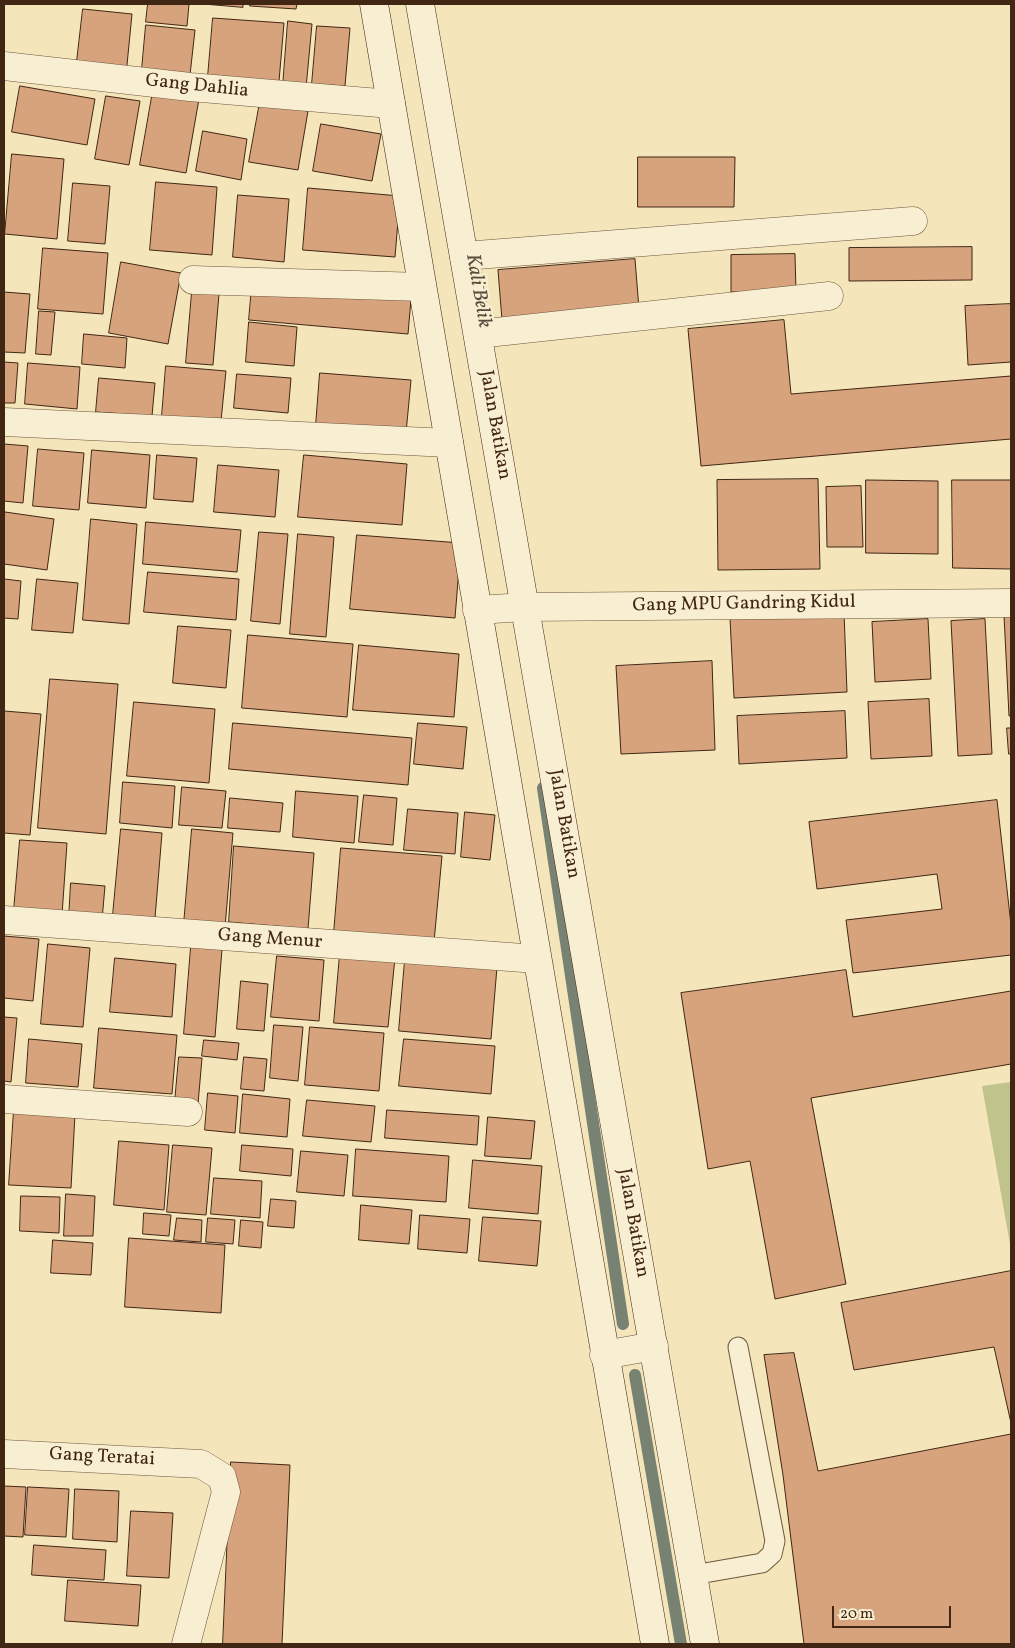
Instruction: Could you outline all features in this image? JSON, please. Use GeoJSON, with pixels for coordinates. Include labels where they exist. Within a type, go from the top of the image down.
{"type":"FeatureCollection","features":[{"type":"Feature","properties":{"kind":"street"},"geometry":{"type":"LineString","coordinates":[[374,4],[654,1644]]}},
{"type":"Feature","properties":{"kind":"street","name":"Jalan Batikan"},"geometry":{"type":"LineString","coordinates":[[420,4],[706,1644]]}},
{"type":"Feature","properties":{"kind":"street","name":"Gang Dahlia"},"geometry":{"type":"LineString","coordinates":[[4,66],[190,88],[391,104]]}},
{"type":"Feature","properties":{"kind":"street"},"geometry":{"type":"LineString","coordinates":[[464,256],[913,222]]}},
{"type":"Feature","properties":{"kind":"street"},"geometry":{"type":"LineString","coordinates":[[193,280],[422,287]]}},
{"type":"Feature","properties":{"kind":"street"},"geometry":{"type":"LineString","coordinates":[[478,334],[829,296]]}},
{"type":"Feature","properties":{"kind":"street"},"geometry":{"type":"LineString","coordinates":[[4,422],[449,443]]}},
{"type":"Feature","properties":{"kind":"street","name":"Gang MPU Gandring Kidul"},"geometry":{"type":"LineString","coordinates":[[477,610],[525,607],[1011,603]]}},
{"type":"Feature","properties":{"kind":"street","name":"Gang Menur"},"geometry":{"type":"LineString","coordinates":[[4,920],[537,960]]}},
{"type":"Feature","properties":{"kind":"street"},"geometry":{"type":"LineString","coordinates":[[4,1099],[188,1112]]}},
{"type":"Feature","properties":{"kind":"street"},"geometry":{"type":"LineString","coordinates":[[604,1355],[654,1346]]}},
{"type":"Feature","properties":{"kind":"street","name":"Gang Teratai"},"geometry":{"type":"LineString","coordinates":[[4,1454],[201,1464],[222,1477],[226,1492],[186,1644]]}},
{"type":"Feature","properties":{"kind":"lane"},"geometry":{"type":"LineString","coordinates":[[693,1575],[762,1563],[772,1554],[775,1541],[738,1347]]}},
{"type":"Feature","properties":{"kind":"green space"},"geometry":{"type":"Polygon","coordinates":[[[1011,1082],[1011,1250],[982,1086],[1011,1082]]]}},
{"type":"Feature","properties":{"kind":"building"},"geometry":{"type":"Polygon","coordinates":[[[148,4],[189,4],[187,26],[146,22],[148,4]]]}},
{"type":"Feature","properties":{"kind":"building"},"geometry":{"type":"Polygon","coordinates":[[[204,4],[243,4],[243,7],[204,4]]]}},
{"type":"Feature","properties":{"kind":"building"},"geometry":{"type":"Polygon","coordinates":[[[250,4],[297,4],[296,9],[250,6],[250,4]]]}},
{"type":"Feature","properties":{"kind":"building"},"geometry":{"type":"Polygon","coordinates":[[[83,9],[132,14],[126,75],[76,70],[83,9]]]}},
{"type":"Feature","properties":{"kind":"building"},"geometry":{"type":"Polygon","coordinates":[[[213,18],[284,23],[278,93],[207,88],[213,18]]]}},
{"type":"Feature","properties":{"kind":"building"},"geometry":{"type":"Polygon","coordinates":[[[288,21],[312,24],[306,88],[283,86],[288,21]]]}},
{"type":"Feature","properties":{"kind":"building"},"geometry":{"type":"Polygon","coordinates":[[[146,25],[195,30],[189,84],[141,80],[146,25]]]}},
{"type":"Feature","properties":{"kind":"building"},"geometry":{"type":"Polygon","coordinates":[[[317,26],[350,28],[345,86],[312,84],[317,26]]]}},
{"type":"Feature","properties":{"kind":"building"},"geometry":{"type":"Polygon","coordinates":[[[20,86],[95,99],[87,145],[12,132],[20,86]]]}},
{"type":"Feature","properties":{"kind":"building"},"geometry":{"type":"Polygon","coordinates":[[[153,91],[199,99],[186,173],[140,165],[153,91]]]}},
{"type":"Feature","properties":{"kind":"building"},"geometry":{"type":"Polygon","coordinates":[[[106,96],[140,101],[129,165],[95,159],[106,96]]]}},
{"type":"Feature","properties":{"kind":"building"},"geometry":{"type":"Polygon","coordinates":[[[260,102],[308,111],[298,170],[249,162],[260,102]]]}},
{"type":"Feature","properties":{"kind":"building"},"geometry":{"type":"Polygon","coordinates":[[[321,124],[381,134],[372,181],[313,171],[321,124]]]}},
{"type":"Feature","properties":{"kind":"building"},"geometry":{"type":"Polygon","coordinates":[[[203,131],[247,139],[241,180],[196,171],[203,131]]]}},
{"type":"Feature","properties":{"kind":"building"},"geometry":{"type":"Polygon","coordinates":[[[12,154],[64,159],[57,239],[5,234],[12,154]]]}},
{"type":"Feature","properties":{"kind":"building"},"geometry":{"type":"Polygon","coordinates":[[[638,157],[735,157],[734,207],[638,207],[638,157]]]}},
{"type":"Feature","properties":{"kind":"building"},"geometry":{"type":"Polygon","coordinates":[[[156,182],[217,187],[212,255],[150,250],[156,182]]]}},
{"type":"Feature","properties":{"kind":"building"},"geometry":{"type":"Polygon","coordinates":[[[73,183],[110,186],[105,244],[68,241],[73,183]]]}},
{"type":"Feature","properties":{"kind":"building"},"geometry":{"type":"Polygon","coordinates":[[[308,188],[400,196],[395,257],[303,250],[308,188]]]}},
{"type":"Feature","properties":{"kind":"building"},"geometry":{"type":"Polygon","coordinates":[[[238,195],[289,199],[284,262],[233,257],[238,195]]]}},
{"type":"Feature","properties":{"kind":"building"},"geometry":{"type":"Polygon","coordinates":[[[972,247],[972,280],[849,281],[849,248],[972,247]]]}},
{"type":"Feature","properties":{"kind":"building"},"geometry":{"type":"Polygon","coordinates":[[[43,248],[108,253],[103,314],[38,309],[43,248]]]}},
{"type":"Feature","properties":{"kind":"building"},"geometry":{"type":"Polygon","coordinates":[[[795,254],[796,292],[731,292],[731,255],[795,254]]]}},
{"type":"Feature","properties":{"kind":"building"},"geometry":{"type":"Polygon","coordinates":[[[635,259],[639,309],[502,320],[498,270],[635,259]]]}},
{"type":"Feature","properties":{"kind":"building"},"geometry":{"type":"Polygon","coordinates":[[[121,262],[181,273],[168,344],[109,333],[121,262]]]}},
{"type":"Feature","properties":{"kind":"building"},"geometry":{"type":"Polygon","coordinates":[[[252,286],[411,299],[408,334],[249,320],[252,286]]]}},
{"type":"Feature","properties":{"kind":"building"},"geometry":{"type":"Polygon","coordinates":[[[4,292],[30,294],[25,353],[4,352],[4,292]]]}},
{"type":"Feature","properties":{"kind":"building"},"geometry":{"type":"Polygon","coordinates":[[[192,292],[219,294],[213,365],[186,363],[192,292]]]}},
{"type":"Feature","properties":{"kind":"building"},"geometry":{"type":"Polygon","coordinates":[[[1011,304],[1011,362],[968,365],[965,306],[1011,304]]]}},
{"type":"Feature","properties":{"kind":"building"},"geometry":{"type":"Polygon","coordinates":[[[39,311],[55,312],[51,355],[36,354],[39,311]]]}},
{"type":"Feature","properties":{"kind":"building"},"geometry":{"type":"Polygon","coordinates":[[[784,320],[791,394],[1011,376],[1011,439],[701,466],[688,329],[784,320]]]}},
{"type":"Feature","properties":{"kind":"building"},"geometry":{"type":"Polygon","coordinates":[[[249,322],[297,327],[294,366],[246,362],[249,322]]]}},
{"type":"Feature","properties":{"kind":"building"},"geometry":{"type":"Polygon","coordinates":[[[84,334],[127,338],[125,368],[82,364],[84,334]]]}},
{"type":"Feature","properties":{"kind":"building"},"geometry":{"type":"Polygon","coordinates":[[[4,362],[18,363],[15,403],[4,403],[4,362]]]}},
{"type":"Feature","properties":{"kind":"building"},"geometry":{"type":"Polygon","coordinates":[[[28,363],[80,367],[77,409],[25,404],[28,363]]]}},
{"type":"Feature","properties":{"kind":"building"},"geometry":{"type":"Polygon","coordinates":[[[166,366],[226,371],[221,421],[162,416],[166,366]]]}},
{"type":"Feature","properties":{"kind":"building"},"geometry":{"type":"Polygon","coordinates":[[[320,373],[411,380],[406,433],[316,425],[320,373]]]}},
{"type":"Feature","properties":{"kind":"building"},"geometry":{"type":"Polygon","coordinates":[[[237,374],[291,378],[288,413],[234,408],[237,374]]]}},
{"type":"Feature","properties":{"kind":"building"},"geometry":{"type":"Polygon","coordinates":[[[99,378],[155,383],[152,416],[96,412],[99,378]]]}},
{"type":"Feature","properties":{"kind":"building"},"geometry":{"type":"Polygon","coordinates":[[[4,444],[28,446],[23,503],[4,501],[4,444]]]}},
{"type":"Feature","properties":{"kind":"building"},"geometry":{"type":"Polygon","coordinates":[[[38,449],[84,453],[79,510],[33,506],[38,449]]]}},
{"type":"Feature","properties":{"kind":"building"},"geometry":{"type":"Polygon","coordinates":[[[92,450],[150,455],[146,508],[88,503],[92,450]]]}},
{"type":"Feature","properties":{"kind":"building"},"geometry":{"type":"Polygon","coordinates":[[[157,455],[197,458],[193,502],[154,499],[157,455]]]}},
{"type":"Feature","properties":{"kind":"building"},"geometry":{"type":"Polygon","coordinates":[[[304,455],[407,464],[402,525],[298,517],[304,455]]]}},
{"type":"Feature","properties":{"kind":"building"},"geometry":{"type":"Polygon","coordinates":[[[218,465],[279,470],[275,517],[214,512],[218,465]]]}},
{"type":"Feature","properties":{"kind":"building"},"geometry":{"type":"Polygon","coordinates":[[[818,479],[820,569],[718,570],[717,480],[818,479]]]}},
{"type":"Feature","properties":{"kind":"building"},"geometry":{"type":"Polygon","coordinates":[[[866,480],[938,481],[938,554],[866,553],[866,480]]]}},
{"type":"Feature","properties":{"kind":"building"},"geometry":{"type":"Polygon","coordinates":[[[952,480],[1011,480],[1011,569],[953,568],[952,480]]]}},
{"type":"Feature","properties":{"kind":"building"},"geometry":{"type":"Polygon","coordinates":[[[861,486],[863,547],[827,547],[826,487],[861,486]]]}},
{"type":"Feature","properties":{"kind":"building"},"geometry":{"type":"Polygon","coordinates":[[[5,512],[54,519],[47,570],[4,564],[5,512]]]}},
{"type":"Feature","properties":{"kind":"building"},"geometry":{"type":"Polygon","coordinates":[[[91,519],[137,524],[129,624],[83,620],[91,519]]]}},
{"type":"Feature","properties":{"kind":"building"},"geometry":{"type":"Polygon","coordinates":[[[146,522],[241,530],[237,572],[143,564],[146,522]]]}},
{"type":"Feature","properties":{"kind":"building"},"geometry":{"type":"Polygon","coordinates":[[[259,532],[288,534],[280,624],[251,621],[259,532]]]}},
{"type":"Feature","properties":{"kind":"building"},"geometry":{"type":"Polygon","coordinates":[[[298,534],[334,537],[326,637],[290,634],[298,534]]]}},
{"type":"Feature","properties":{"kind":"building"},"geometry":{"type":"Polygon","coordinates":[[[357,535],[461,543],[455,618],[350,609],[357,535]]]}},
{"type":"Feature","properties":{"kind":"building"},"geometry":{"type":"Polygon","coordinates":[[[148,572],[239,579],[236,620],[144,612],[148,572]]]}},
{"type":"Feature","properties":{"kind":"building"},"geometry":{"type":"Polygon","coordinates":[[[4,579],[21,581],[18,619],[4,618],[4,579]]]}},
{"type":"Feature","properties":{"kind":"building"},"geometry":{"type":"Polygon","coordinates":[[[37,579],[78,583],[73,633],[32,630],[37,579]]]}},
{"type":"Feature","properties":{"kind":"building"},"geometry":{"type":"Polygon","coordinates":[[[844,612],[847,692],[734,698],[730,618],[844,612]]]}},
{"type":"Feature","properties":{"kind":"building"},"geometry":{"type":"Polygon","coordinates":[[[1011,614],[1011,716],[1009,716],[1004,615],[1011,614]]]}},
{"type":"Feature","properties":{"kind":"building"},"geometry":{"type":"Polygon","coordinates":[[[928,619],[931,679],[875,682],[872,622],[928,619]]]}},
{"type":"Feature","properties":{"kind":"building"},"geometry":{"type":"Polygon","coordinates":[[[985,619],[992,754],[958,756],[951,621],[985,619]]]}},
{"type":"Feature","properties":{"kind":"building"},"geometry":{"type":"Polygon","coordinates":[[[178,626],[231,630],[226,688],[173,683],[178,626]]]}},
{"type":"Feature","properties":{"kind":"building"},"geometry":{"type":"Polygon","coordinates":[[[248,635],[353,644],[347,717],[242,708],[248,635]]]}},
{"type":"Feature","properties":{"kind":"building"},"geometry":{"type":"Polygon","coordinates":[[[359,645],[459,654],[454,717],[353,710],[359,645]]]}},
{"type":"Feature","properties":{"kind":"building"},"geometry":{"type":"Polygon","coordinates":[[[712,661],[715,750],[621,754],[616,666],[712,661]]]}},
{"type":"Feature","properties":{"kind":"building"},"geometry":{"type":"Polygon","coordinates":[[[50,679],[118,684],[106,834],[38,828],[50,679]]]}},
{"type":"Feature","properties":{"kind":"building"},"geometry":{"type":"Polygon","coordinates":[[[929,699],[932,756],[871,759],[868,702],[929,699]]]}},
{"type":"Feature","properties":{"kind":"building"},"geometry":{"type":"Polygon","coordinates":[[[134,702],[215,709],[209,783],[127,776],[134,702]]]}},
{"type":"Feature","properties":{"kind":"building"},"geometry":{"type":"Polygon","coordinates":[[[4,711],[41,714],[30,835],[4,833],[4,711]]]}},
{"type":"Feature","properties":{"kind":"building"},"geometry":{"type":"Polygon","coordinates":[[[845,711],[847,758],[739,764],[737,716],[845,711]]]}},
{"type":"Feature","properties":{"kind":"building"},"geometry":{"type":"Polygon","coordinates":[[[233,723],[412,738],[408,785],[229,769],[233,723]]]}},
{"type":"Feature","properties":{"kind":"building"},"geometry":{"type":"Polygon","coordinates":[[[418,723],[467,727],[463,769],[414,764],[418,723]]]}},
{"type":"Feature","properties":{"kind":"building"},"geometry":{"type":"Polygon","coordinates":[[[1007,728],[1011,728],[1011,754],[1009,754],[1007,728]]]}},
{"type":"Feature","properties":{"kind":"building"},"geometry":{"type":"Polygon","coordinates":[[[123,782],[175,786],[172,828],[120,823],[123,782]]]}},
{"type":"Feature","properties":{"kind":"building"},"geometry":{"type":"Polygon","coordinates":[[[182,787],[226,791],[222,828],[179,825],[182,787]]]}},
{"type":"Feature","properties":{"kind":"building"},"geometry":{"type":"Polygon","coordinates":[[[296,791],[358,796],[354,843],[293,837],[296,791]]]}},
{"type":"Feature","properties":{"kind":"building"},"geometry":{"type":"Polygon","coordinates":[[[364,795],[397,798],[393,845],[359,842],[364,795]]]}},
{"type":"Feature","properties":{"kind":"building"},"geometry":{"type":"Polygon","coordinates":[[[230,798],[283,803],[280,832],[228,828],[230,798]]]}},
{"type":"Feature","properties":{"kind":"building"},"geometry":{"type":"Polygon","coordinates":[[[997,800],[1011,925],[1011,955],[853,973],[846,920],[942,909],[937,874],[817,889],[809,822],[997,800]]]}},
{"type":"Feature","properties":{"kind":"building"},"geometry":{"type":"Polygon","coordinates":[[[408,809],[458,813],[455,854],[404,850],[408,809]]]}},
{"type":"Feature","properties":{"kind":"building"},"geometry":{"type":"Polygon","coordinates":[[[465,812],[495,815],[490,860],[461,857],[465,812]]]}},
{"type":"Feature","properties":{"kind":"building"},"geometry":{"type":"Polygon","coordinates":[[[121,829],[162,833],[155,918],[113,915],[121,829]]]}},
{"type":"Feature","properties":{"kind":"building"},"geometry":{"type":"Polygon","coordinates":[[[192,829],[233,833],[225,927],[184,924],[192,829]]]}},
{"type":"Feature","properties":{"kind":"building"},"geometry":{"type":"Polygon","coordinates":[[[20,840],[67,843],[62,915],[14,910],[20,840]]]}},
{"type":"Feature","properties":{"kind":"building"},"geometry":{"type":"Polygon","coordinates":[[[234,846],[314,853],[308,929],[229,922],[234,846]]]}},
{"type":"Feature","properties":{"kind":"building"},"geometry":{"type":"Polygon","coordinates":[[[341,848],[442,856],[434,942],[334,933],[341,848]]]}},
{"type":"Feature","properties":{"kind":"building"},"geometry":{"type":"Polygon","coordinates":[[[71,883],[105,886],[102,920],[69,918],[71,883]]]}},
{"type":"Feature","properties":{"kind":"building"},"geometry":{"type":"Polygon","coordinates":[[[4,936],[39,939],[33,1001],[4,998],[4,936]]]}},
{"type":"Feature","properties":{"kind":"building"},"geometry":{"type":"Polygon","coordinates":[[[48,944],[90,948],[83,1027],[41,1024],[48,944]]]}},
{"type":"Feature","properties":{"kind":"building"},"geometry":{"type":"Polygon","coordinates":[[[191,947],[222,949],[215,1037],[184,1034],[191,947]]]}},
{"type":"Feature","properties":{"kind":"building"},"geometry":{"type":"Polygon","coordinates":[[[340,954],[395,958],[388,1027],[334,1023],[340,954]]]}},
{"type":"Feature","properties":{"kind":"building"},"geometry":{"type":"Polygon","coordinates":[[[277,956],[324,960],[319,1021],[271,1017],[277,956]]]}},
{"type":"Feature","properties":{"kind":"building"},"geometry":{"type":"Polygon","coordinates":[[[115,958],[176,964],[172,1017],[110,1012],[115,958]]]}},
{"type":"Feature","properties":{"kind":"building"},"geometry":{"type":"Polygon","coordinates":[[[405,960],[497,967],[491,1039],[399,1031],[405,960]]]}},
{"type":"Feature","properties":{"kind":"building"},"geometry":{"type":"Polygon","coordinates":[[[846,970],[853,1017],[1011,991],[1011,1064],[811,1098],[846,1284],[775,1299],[750,1161],[708,1169],[681,993],[846,970]]]}},
{"type":"Feature","properties":{"kind":"building"},"geometry":{"type":"Polygon","coordinates":[[[241,981],[268,984],[264,1031],[237,1029],[241,981]]]}},
{"type":"Feature","properties":{"kind":"building"},"geometry":{"type":"Polygon","coordinates":[[[4,1017],[17,1018],[11,1082],[4,1081],[4,1017]]]}},
{"type":"Feature","properties":{"kind":"building"},"geometry":{"type":"Polygon","coordinates":[[[274,1025],[303,1027],[298,1081],[270,1078],[274,1025]]]}},
{"type":"Feature","properties":{"kind":"building"},"geometry":{"type":"Polygon","coordinates":[[[310,1027],[384,1033],[379,1091],[305,1085],[310,1027]]]}},
{"type":"Feature","properties":{"kind":"building"},"geometry":{"type":"Polygon","coordinates":[[[99,1028],[177,1035],[172,1094],[94,1088],[99,1028]]]}},
{"type":"Feature","properties":{"kind":"building"},"geometry":{"type":"Polygon","coordinates":[[[29,1039],[82,1044],[78,1087],[26,1083],[29,1039]]]}},
{"type":"Feature","properties":{"kind":"building"},"geometry":{"type":"Polygon","coordinates":[[[404,1039],[495,1046],[491,1094],[399,1086],[404,1039]]]}},
{"type":"Feature","properties":{"kind":"building"},"geometry":{"type":"Polygon","coordinates":[[[204,1040],[239,1043],[237,1060],[202,1056],[204,1040]]]}},
{"type":"Feature","properties":{"kind":"building"},"geometry":{"type":"Polygon","coordinates":[[[179,1057],[202,1058],[198,1104],[175,1102],[179,1057]]]}},
{"type":"Feature","properties":{"kind":"building"},"geometry":{"type":"Polygon","coordinates":[[[244,1057],[267,1059],[264,1091],[241,1089],[244,1057]]]}},
{"type":"Feature","properties":{"kind":"building"},"geometry":{"type":"Polygon","coordinates":[[[208,1093],[238,1096],[235,1133],[205,1130],[208,1093]]]}},
{"type":"Feature","properties":{"kind":"building"},"geometry":{"type":"Polygon","coordinates":[[[243,1094],[290,1099],[287,1137],[240,1133],[243,1094]]]}},
{"type":"Feature","properties":{"kind":"building"},"geometry":{"type":"Polygon","coordinates":[[[307,1100],[375,1106],[371,1142],[303,1136],[307,1100]]]}},
{"type":"Feature","properties":{"kind":"building"},"geometry":{"type":"Polygon","coordinates":[[[14,1110],[75,1114],[71,1188],[9,1185],[14,1110]]]}},
{"type":"Feature","properties":{"kind":"building"},"geometry":{"type":"Polygon","coordinates":[[[387,1110],[479,1116],[477,1145],[385,1138],[387,1110]]]}},
{"type":"Feature","properties":{"kind":"building"},"geometry":{"type":"Polygon","coordinates":[[[488,1117],[535,1121],[531,1159],[485,1156],[488,1117]]]}},
{"type":"Feature","properties":{"kind":"building"},"geometry":{"type":"Polygon","coordinates":[[[119,1141],[169,1145],[164,1210],[114,1205],[119,1141]]]}},
{"type":"Feature","properties":{"kind":"building"},"geometry":{"type":"Polygon","coordinates":[[[173,1145],[212,1148],[206,1215],[167,1212],[173,1145]]]}},
{"type":"Feature","properties":{"kind":"building"},"geometry":{"type":"Polygon","coordinates":[[[242,1145],[293,1149],[291,1176],[240,1171],[242,1145]]]}},
{"type":"Feature","properties":{"kind":"building"},"geometry":{"type":"Polygon","coordinates":[[[356,1149],[449,1156],[446,1202],[353,1196],[356,1149]]]}},
{"type":"Feature","properties":{"kind":"building"},"geometry":{"type":"Polygon","coordinates":[[[301,1151],[348,1155],[344,1196],[297,1192],[301,1151]]]}},
{"type":"Feature","properties":{"kind":"building"},"geometry":{"type":"Polygon","coordinates":[[[473,1160],[542,1166],[538,1214],[469,1208],[473,1160]]]}},
{"type":"Feature","properties":{"kind":"building"},"geometry":{"type":"Polygon","coordinates":[[[214,1178],[262,1181],[260,1218],[211,1214],[214,1178]]]}},
{"type":"Feature","properties":{"kind":"building"},"geometry":{"type":"Polygon","coordinates":[[[66,1194],[95,1196],[93,1236],[64,1236],[66,1194]]]}},
{"type":"Feature","properties":{"kind":"building"},"geometry":{"type":"Polygon","coordinates":[[[21,1196],[60,1197],[59,1233],[20,1231],[21,1196]]]}},
{"type":"Feature","properties":{"kind":"building"},"geometry":{"type":"Polygon","coordinates":[[[271,1199],[296,1201],[294,1228],[268,1226],[271,1199]]]}},
{"type":"Feature","properties":{"kind":"building"},"geometry":{"type":"Polygon","coordinates":[[[361,1205],[412,1210],[409,1244],[359,1240],[361,1205]]]}},
{"type":"Feature","properties":{"kind":"building"},"geometry":{"type":"Polygon","coordinates":[[[144,1213],[171,1215],[169,1236],[143,1234],[144,1213]]]}},
{"type":"Feature","properties":{"kind":"building"},"geometry":{"type":"Polygon","coordinates":[[[420,1215],[470,1219],[467,1253],[418,1249],[420,1215]]]}},
{"type":"Feature","properties":{"kind":"building"},"geometry":{"type":"Polygon","coordinates":[[[483,1217],[541,1221],[537,1266],[479,1261],[483,1217]]]}},
{"type":"Feature","properties":{"kind":"building"},"geometry":{"type":"Polygon","coordinates":[[[177,1218],[202,1220],[201,1242],[174,1240],[177,1218]]]}},
{"type":"Feature","properties":{"kind":"building"},"geometry":{"type":"Polygon","coordinates":[[[208,1218],[235,1220],[233,1244],[206,1242],[208,1218]]]}},
{"type":"Feature","properties":{"kind":"building"},"geometry":{"type":"Polygon","coordinates":[[[241,1220],[263,1222],[261,1248],[239,1246],[241,1220]]]}},
{"type":"Feature","properties":{"kind":"building"},"geometry":{"type":"Polygon","coordinates":[[[129,1238],[225,1245],[221,1313],[125,1307],[129,1238]]]}},
{"type":"Feature","properties":{"kind":"building"},"geometry":{"type":"Polygon","coordinates":[[[53,1240],[93,1243],[91,1275],[51,1273],[53,1240]]]}},
{"type":"Feature","properties":{"kind":"building"},"geometry":{"type":"Polygon","coordinates":[[[1011,1271],[1011,1423],[994,1347],[854,1370],[841,1303],[1011,1271]]]}},
{"type":"Feature","properties":{"kind":"building"},"geometry":{"type":"Polygon","coordinates":[[[794,1353],[818,1471],[1011,1434],[1011,1644],[804,1644],[783,1475],[764,1355],[794,1353]]]}},
{"type":"Feature","properties":{"kind":"building"},"geometry":{"type":"Polygon","coordinates":[[[231,1462],[290,1465],[282,1644],[223,1644],[231,1462]]]}},
{"type":"Feature","properties":{"kind":"building"},"geometry":{"type":"Polygon","coordinates":[[[4,1486],[26,1487],[23,1537],[4,1536],[4,1486]]]}},
{"type":"Feature","properties":{"kind":"building"},"geometry":{"type":"Polygon","coordinates":[[[28,1487],[69,1489],[66,1537],[25,1535],[28,1487]]]}},
{"type":"Feature","properties":{"kind":"building"},"geometry":{"type":"Polygon","coordinates":[[[75,1489],[119,1491],[117,1542],[73,1539],[75,1489]]]}},
{"type":"Feature","properties":{"kind":"building"},"geometry":{"type":"Polygon","coordinates":[[[131,1511],[173,1513],[169,1578],[127,1576],[131,1511]]]}},
{"type":"Feature","properties":{"kind":"building"},"geometry":{"type":"Polygon","coordinates":[[[34,1545],[106,1550],[104,1580],[32,1575],[34,1545]]]}},
{"type":"Feature","properties":{"kind":"building"},"geometry":{"type":"Polygon","coordinates":[[[68,1580],[141,1585],[138,1626],[65,1621],[68,1580]]]}},
{"type":"Feature","properties":{"kind":"waterway"},"geometry":{"type":"LineString","coordinates":[[543,788],[623,1324]]}},
{"type":"Feature","properties":{"kind":"waterway"},"geometry":{"type":"LineString","coordinates":[[635,1375],[681,1644]]}},
{"type":"Feature","properties":{"kind":"water label","name":"Kali Belik"},"geometry":{"type":"Point","coordinates":[477,291]}}]}
